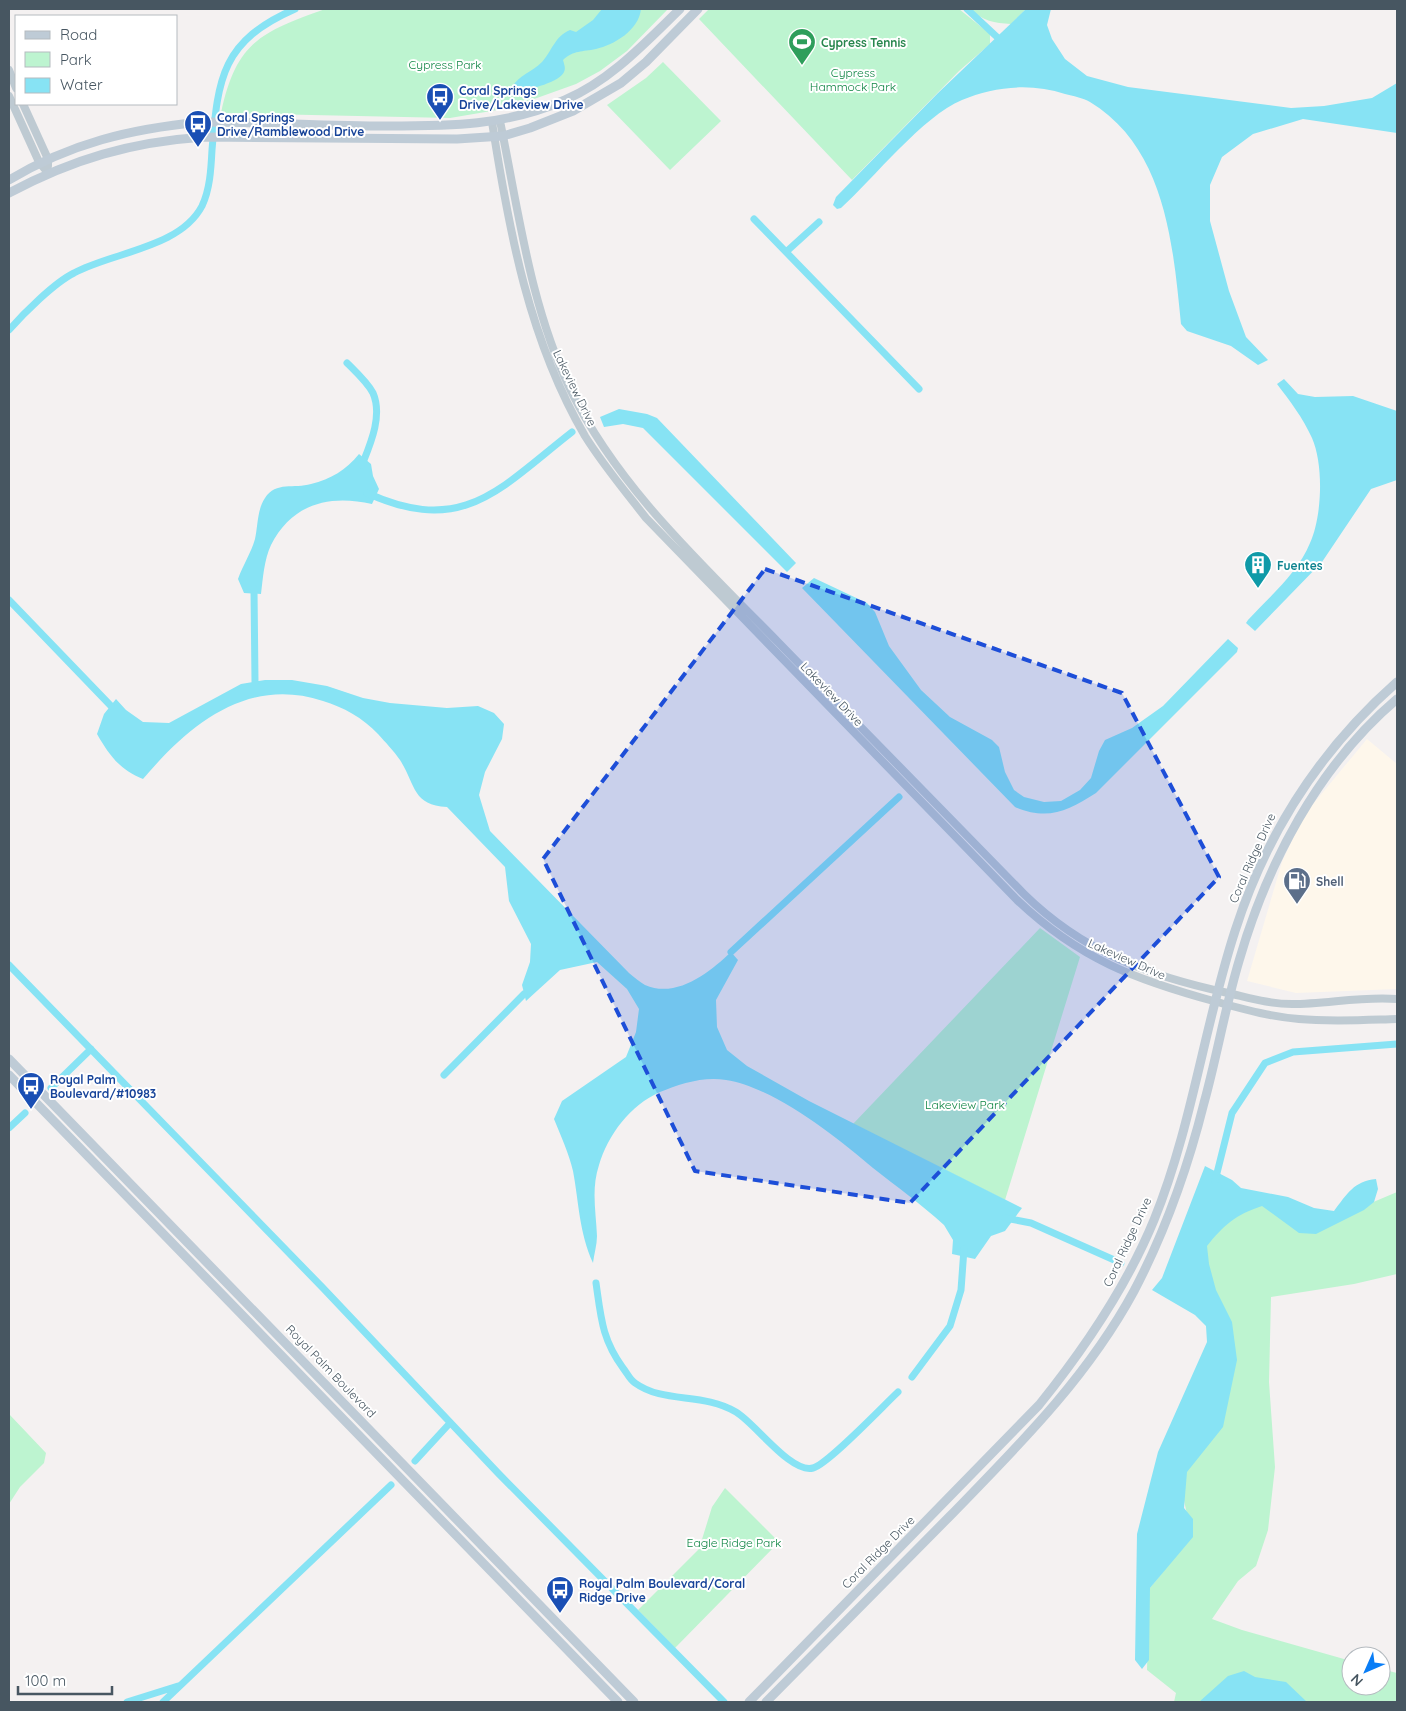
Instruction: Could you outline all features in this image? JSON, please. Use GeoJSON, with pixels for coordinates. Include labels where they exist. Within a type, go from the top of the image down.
{"type":"FeatureCollection","features":[{"type":"Feature","properties":{"kind":"main road"},"geometry":{"type":"LineString","coordinates":[[9,180],[43,160],[91,141],[130,131],[201,122],[332,126],[456,126],[496,122],[566,100],[590,86],[612,72],[637,52],[680,9]]}},
{"type":"Feature","properties":{"kind":"main road"},"geometry":{"type":"LineString","coordinates":[[9,194],[48,173],[98,154],[138,144],[204,137],[457,139],[499,136],[530,128],[573,111],[621,83],[646,62],[698,9]]}},
{"type":"Feature","properties":{"kind":"main road","name":"Coral Ridge Drive"},"geometry":{"type":"LineString","coordinates":[[749,1702],[1039,1405],[1080,1355],[1124,1281],[1154,1220],[1173,1163],[1234,932],[1247,898],[1285,816],[1314,773],[1346,732],[1397,682]]}},
{"type":"Feature","properties":{"kind":"main road","name":"Coral Ridge Drive"},"geometry":{"type":"LineString","coordinates":[[766,1702],[1047,1415],[1103,1343],[1135,1289],[1186,1170],[1239,961],[1259,900],[1296,823],[1321,785],[1356,741],[1397,699]]}},
{"type":"Feature","properties":{"kind":"main road","name":"Royal Palm Boulevard"},"geometry":{"type":"LineString","coordinates":[[9,1058],[634,1702]]}},
{"type":"Feature","properties":{"kind":"main road","name":"Royal Palm Boulevard"},"geometry":{"type":"LineString","coordinates":[[9,1075],[618,1702]]}},
{"type":"Feature","properties":{"kind":"street"},"geometry":{"type":"LineString","coordinates":[[9,70],[15,85]]}},
{"type":"Feature","properties":{"kind":"street"},"geometry":{"type":"LineString","coordinates":[[9,96],[43,160]]}},
{"type":"Feature","properties":{"kind":"street"},"geometry":{"type":"LineString","coordinates":[[23,105],[48,173]]}},
{"type":"Feature","properties":{"kind":"street","name":"Lakeview Drive"},"geometry":{"type":"LineString","coordinates":[[496,122],[534,292],[558,362],[594,431],[619,470],[653,511],[1040,910],[1066,932],[1116,958],[1145,970],[1218,991],[1259,1001],[1291,1004],[1345,999],[1397,999]]}},
{"type":"Feature","properties":{"kind":"street","name":"Lakeview Drive"},"geometry":{"type":"LineString","coordinates":[[499,136],[525,294],[539,338],[564,396],[585,436],[612,476],[646,518],[1016,900],[1047,928],[1082,952],[1112,968],[1159,986],[1228,1005],[1296,1019],[1328,1021],[1397,1018]]}},
{"type":"Feature","properties":{"kind":"highlighted area"},"geometry":{"type":"Polygon","coordinates":[[[765,569],[1122,693],[1219,877],[910,1203],[695,1171],[543,859],[765,569]]]}},
{"type":"Feature","properties":{"kind":"shaded area"},"geometry":{"type":"Polygon","coordinates":[[[1367,739],[1397,764],[1397,989],[1296,993],[1247,981],[1282,862],[1304,815],[1367,739]]]}},
{"type":"Feature","properties":{"kind":"green space","name":"Cypress Park"},"geometry":{"type":"Polygon","coordinates":[[[325,9],[668,9],[627,51],[600,71],[576,84],[509,108],[450,118],[221,113],[227,89],[235,70],[244,55],[255,43],[268,33],[284,25],[325,9]]]}},
{"type":"Feature","properties":{"kind":"green space","name":"Cypress Hammock Park"},"geometry":{"type":"Polygon","coordinates":[[[709,9],[959,9],[990,34],[990,44],[959,71],[852,180],[699,19],[709,9]]]}},
{"type":"Feature","properties":{"kind":"green space"},"geometry":{"type":"Polygon","coordinates":[[[970,9],[1026,9],[1011,24],[989,21],[970,9]]]}},
{"type":"Feature","properties":{"kind":"green space"},"geometry":{"type":"Polygon","coordinates":[[[663,62],[721,121],[670,170],[607,105],[646,78],[663,62]]]}},
{"type":"Feature","properties":{"kind":"green space","name":"Lakeview Park"},"geometry":{"type":"Polygon","coordinates":[[[1040,928],[1080,957],[1005,1200],[853,1124],[1040,928]]]}},
{"type":"Feature","properties":{"kind":"green space"},"geometry":{"type":"Polygon","coordinates":[[[1397,1192],[1397,1274],[1354,1284],[1271,1297],[1269,1382],[1275,1467],[1268,1530],[1256,1566],[1238,1581],[1212,1619],[1242,1630],[1341,1658],[1341,1696],[1391,1696],[1391,1672],[1397,1673],[1397,1702],[1174,1702],[1176,1693],[1147,1670],[1149,1589],[1192,1537],[1176,1464],[1225,1318],[1185,1241],[1244,1201],[1338,1217],[1397,1192]]]}},
{"type":"Feature","properties":{"kind":"green space"},"geometry":{"type":"Polygon","coordinates":[[[9,1414],[46,1453],[44,1463],[20,1487],[9,1504],[9,1414]]]}},
{"type":"Feature","properties":{"kind":"green space","name":"Eagle Ridge Park"},"geometry":{"type":"Polygon","coordinates":[[[725,1488],[779,1542],[675,1648],[638,1610],[699,1549],[712,1507],[725,1488]]]}},
{"type":"Feature","properties":{"kind":"water"},"geometry":{"type":"Polygon","coordinates":[[[602,9],[641,9],[636,24],[618,40],[603,47],[575,53],[563,60],[565,70],[557,79],[519,92],[512,87],[518,79],[542,62],[561,36],[570,30],[576,32],[593,20],[602,9]]]}},
{"type":"Feature","properties":{"kind":"water"},"geometry":{"type":"Polygon","coordinates":[[[1026,9],[1051,9],[1047,25],[1052,39],[1065,59],[1087,76],[1128,87],[1291,108],[1324,106],[1372,98],[1397,83],[1397,133],[1303,119],[1253,134],[1222,157],[1210,185],[1210,221],[1229,291],[1246,337],[1268,360],[1258,365],[1231,346],[1187,331],[1181,324],[1169,231],[1161,201],[1150,172],[1135,145],[1115,122],[1084,99],[1039,88],[1026,87],[1000,89],[962,100],[931,119],[915,133],[841,208],[837,209],[833,205],[836,197],[938,93],[1026,9]]]}},
{"type":"Feature","properties":{"kind":"water"},"geometry":{"type":"Polygon","coordinates":[[[1284,379],[1298,394],[1315,397],[1353,396],[1397,411],[1397,480],[1371,489],[1322,562],[1255,631],[1246,623],[1291,574],[1305,554],[1314,532],[1319,505],[1320,476],[1316,449],[1305,424],[1277,384],[1284,379]]]}},
{"type":"Feature","properties":{"kind":"water"},"geometry":{"type":"Polygon","coordinates":[[[619,409],[647,414],[657,418],[796,563],[787,572],[643,428],[623,424],[604,427],[600,417],[619,409]]]}},
{"type":"Feature","properties":{"kind":"water"},"geometry":{"type":"Polygon","coordinates":[[[359,454],[371,464],[373,476],[379,489],[372,504],[341,500],[313,505],[301,511],[280,531],[271,545],[265,563],[261,594],[244,593],[238,579],[253,544],[262,503],[269,493],[280,487],[311,484],[332,477],[349,465],[359,454]]]}},
{"type":"Feature","properties":{"kind":"water"},"geometry":{"type":"Polygon","coordinates":[[[814,578],[867,603],[875,612],[889,646],[921,690],[950,717],[992,740],[999,747],[1005,772],[1014,790],[1024,797],[1044,802],[1061,801],[1080,790],[1091,778],[1099,751],[1105,740],[1132,728],[1163,706],[1228,639],[1238,648],[1237,652],[1096,793],[1067,809],[1057,812],[1038,813],[1015,807],[802,588],[814,578]]]}},
{"type":"Feature","properties":{"kind":"water"},"geometry":{"type":"Polygon","coordinates":[[[265,680],[292,680],[327,686],[363,698],[390,703],[447,708],[478,706],[494,713],[504,724],[502,739],[485,772],[479,795],[490,831],[629,973],[645,985],[669,989],[681,986],[703,975],[731,952],[738,960],[716,1000],[717,1027],[727,1050],[747,1066],[809,1101],[1022,1208],[1005,1231],[991,1236],[975,1259],[952,1254],[953,1240],[944,1225],[823,1128],[764,1092],[726,1080],[700,1080],[675,1086],[649,1098],[630,1113],[614,1132],[603,1154],[595,1183],[597,1243],[593,1263],[582,1229],[573,1171],[554,1119],[562,1101],[626,1057],[636,1032],[639,1009],[627,989],[597,962],[560,970],[526,1001],[522,985],[530,962],[531,944],[509,901],[505,867],[447,807],[427,802],[421,798],[400,760],[392,750],[372,728],[338,706],[295,695],[269,695],[245,700],[222,710],[200,724],[161,759],[143,779],[128,771],[116,761],[97,734],[104,714],[116,699],[126,710],[143,722],[169,723],[241,684],[265,680]]]}},
{"type":"Feature","properties":{"kind":"water"},"geometry":{"type":"Polygon","coordinates":[[[1205,1166],[1232,1180],[1241,1188],[1288,1197],[1314,1208],[1334,1211],[1352,1189],[1362,1182],[1376,1179],[1378,1189],[1374,1202],[1364,1210],[1316,1234],[1299,1233],[1262,1206],[1237,1217],[1219,1232],[1207,1246],[1209,1264],[1216,1290],[1232,1322],[1237,1360],[1223,1427],[1187,1472],[1184,1508],[1193,1519],[1193,1537],[1150,1588],[1149,1660],[1142,1669],[1135,1660],[1137,1534],[1158,1452],[1207,1342],[1206,1326],[1195,1315],[1152,1290],[1162,1278],[1205,1166]]]}},
{"type":"Feature","properties":{"kind":"water"},"geometry":{"type":"Polygon","coordinates":[[[1244,1671],[1255,1677],[1286,1682],[1307,1702],[1199,1702],[1228,1676],[1244,1671]]]}},
{"type":"Feature","properties":{"kind":"waterway"},"geometry":{"type":"LineString","coordinates":[[9,330],[40,299],[74,273],[162,240],[192,220],[202,206],[207,193],[211,172],[217,102],[228,64],[238,48],[252,34],[271,21],[295,9]]}},
{"type":"Feature","properties":{"kind":"waterway"},"geometry":{"type":"LineString","coordinates":[[967,9],[997,37]]}},
{"type":"Feature","properties":{"kind":"waterway"},"geometry":{"type":"LineString","coordinates":[[754,219],[919,389]]}},
{"type":"Feature","properties":{"kind":"waterway"},"geometry":{"type":"LineString","coordinates":[[786,252],[819,222]]}},
{"type":"Feature","properties":{"kind":"waterway"},"geometry":{"type":"LineString","coordinates":[[347,363],[368,385],[376,402],[376,421],[362,465]]}},
{"type":"Feature","properties":{"kind":"waterway"},"geometry":{"type":"LineString","coordinates":[[367,493],[401,505],[430,510],[456,508],[479,500],[501,488],[572,432]]}},
{"type":"Feature","properties":{"kind":"waterway"},"geometry":{"type":"LineString","coordinates":[[254,589],[255,682]]}},
{"type":"Feature","properties":{"kind":"waterway"},"geometry":{"type":"LineString","coordinates":[[9,600],[111,706]]}},
{"type":"Feature","properties":{"kind":"waterway"},"geometry":{"type":"LineString","coordinates":[[731,952],[899,797]]}},
{"type":"Feature","properties":{"kind":"waterway"},"geometry":{"type":"LineString","coordinates":[[9,965],[323,1288],[498,1473],[724,1702]]}},
{"type":"Feature","properties":{"kind":"waterway"},"geometry":{"type":"LineString","coordinates":[[444,1075],[524,994]]}},
{"type":"Feature","properties":{"kind":"waterway"},"geometry":{"type":"LineString","coordinates":[[1215,1181],[1232,1113],[1265,1063],[1293,1052],[1397,1044]]}},
{"type":"Feature","properties":{"kind":"waterway"},"geometry":{"type":"LineString","coordinates":[[51,1088],[91,1049]]}},
{"type":"Feature","properties":{"kind":"waterway"},"geometry":{"type":"LineString","coordinates":[[9,1128],[25,1113]]}},
{"type":"Feature","properties":{"kind":"waterway"},"geometry":{"type":"LineString","coordinates":[[1005,1218],[1031,1223],[1121,1263]]}},
{"type":"Feature","properties":{"kind":"waterway"},"geometry":{"type":"LineString","coordinates":[[912,1377],[950,1326],[961,1290],[964,1249]]}},
{"type":"Feature","properties":{"kind":"waterway"},"geometry":{"type":"LineString","coordinates":[[596,1283],[601,1318],[607,1338],[616,1357],[633,1382],[658,1394],[710,1402],[736,1412],[784,1456],[804,1468],[813,1468],[830,1456],[898,1392]]}},
{"type":"Feature","properties":{"kind":"waterway"},"geometry":{"type":"LineString","coordinates":[[415,1461],[450,1423]]}},
{"type":"Feature","properties":{"kind":"waterway"},"geometry":{"type":"LineString","coordinates":[[163,1702],[391,1485]]}},
{"type":"Feature","properties":{"kind":"waterway"},"geometry":{"type":"LineString","coordinates":[[127,1702],[178,1686]]}},
{"type":"Feature","properties":{"kind":"place","name":"Cypress Tennis"},"geometry":{"type":"Point","coordinates":[802,66]}},
{"type":"Feature","properties":{"kind":"place","name":"Coral Springs Drive/Lakeview Drive"},"geometry":{"type":"Point","coordinates":[440,121]}},
{"type":"Feature","properties":{"kind":"place","name":"Coral Springs Drive/Ramblewood Drive"},"geometry":{"type":"Point","coordinates":[198,148]}},
{"type":"Feature","properties":{"kind":"place","name":"Fuentes"},"geometry":{"type":"Point","coordinates":[1258,589]}},
{"type":"Feature","properties":{"kind":"place","name":"Shell"},"geometry":{"type":"Point","coordinates":[1297,905]}},
{"type":"Feature","properties":{"kind":"place","name":"Royal Palm Boulevard/#10983"},"geometry":{"type":"Point","coordinates":[31,1110]}},
{"type":"Feature","properties":{"kind":"place","name":"Royal Palm Boulevard/Coral Ridge Drive"},"geometry":{"type":"Point","coordinates":[560,1614]}}]}
